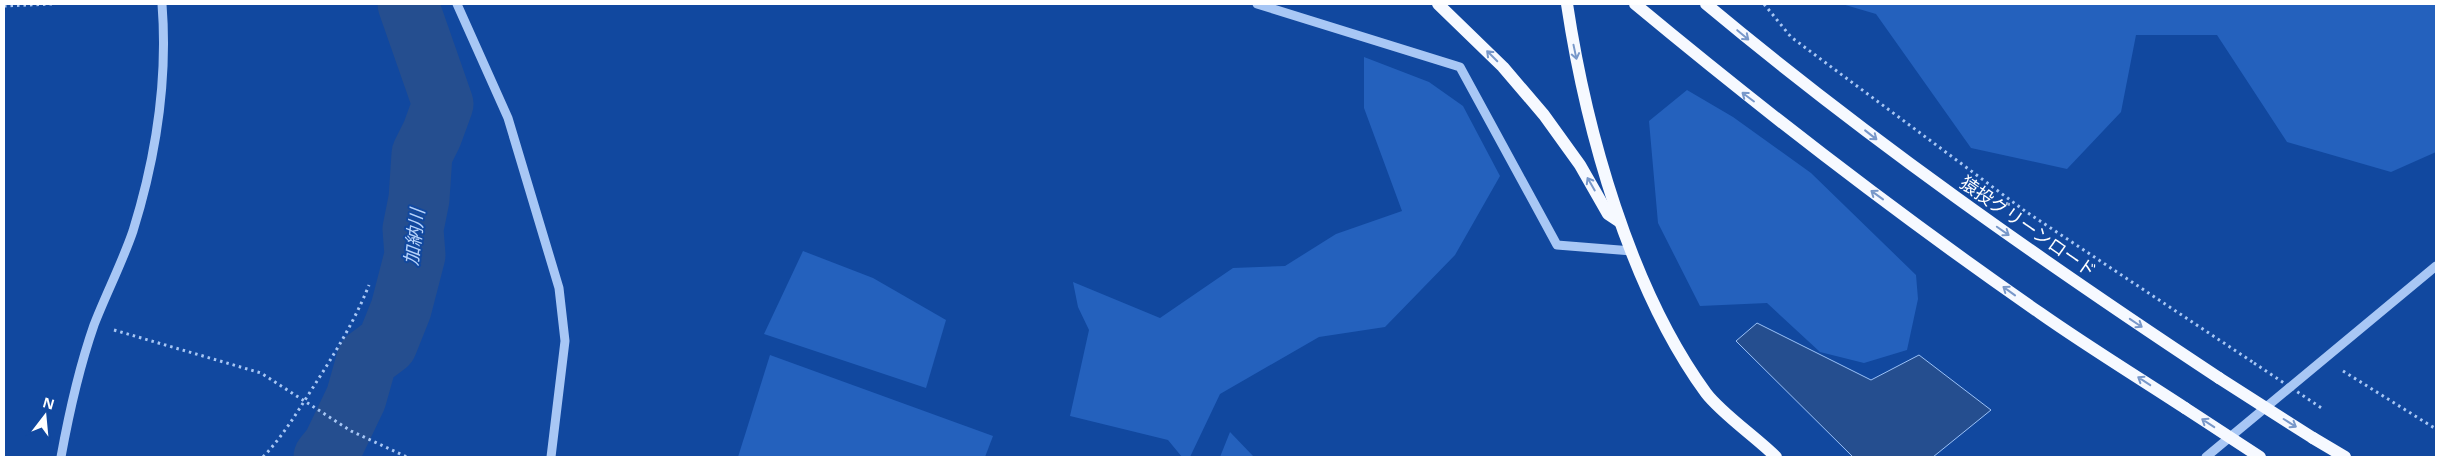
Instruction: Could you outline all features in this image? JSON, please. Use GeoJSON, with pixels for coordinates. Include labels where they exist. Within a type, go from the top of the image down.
{"type":"FeatureCollection","features":[{"type":"Feature","properties":{"kind":"main road"},"geometry":{"type":"LineString","coordinates":[[1438,4],[1503,67],[1544,115],[1580,165],[1608,214],[1620,222]]}},
{"type":"Feature","properties":{"kind":"main road"},"geometry":{"type":"LineString","coordinates":[[1567,4],[1583,92],[1620,222],[1667,334],[1708,395],[1776,457]]}},
{"type":"Feature","properties":{"kind":"main road"},"geometry":{"type":"LineString","coordinates":[[1635,4],[1724,78],[1875,194],[2040,313],[2260,457]]}},
{"type":"Feature","properties":{"kind":"main road","name":"猿投グリーンロード"},"geometry":{"type":"LineString","coordinates":[[1706,4],[1911,166],[2070,279],[2219,378],[2345,457]]}},
{"type":"Feature","properties":{"kind":"street"},"geometry":{"type":"LineString","coordinates":[[61,457],[67,423],[84,354],[132,232],[150,170],[160,103],[165,47],[162,4]]}},
{"type":"Feature","properties":{"kind":"street"},"geometry":{"type":"LineString","coordinates":[[457,4],[508,118],[559,288],[564,341],[551,457]]}},
{"type":"Feature","properties":{"kind":"street"},"geometry":{"type":"LineString","coordinates":[[1257,4],[1460,67],[1558,245],[1632,251]]}},
{"type":"Feature","properties":{"kind":"street"},"geometry":{"type":"LineString","coordinates":[[2206,457],[2436,266]]}},
{"type":"Feature","properties":{"kind":"path"},"geometry":{"type":"LineString","coordinates":[[4,6],[52,4]]}},
{"type":"Feature","properties":{"kind":"path"},"geometry":{"type":"LineString","coordinates":[[1764,4],[1790,37],[2025,211],[2323,409]]}},
{"type":"Feature","properties":{"kind":"path"},"geometry":{"type":"LineString","coordinates":[[263,457],[282,438],[343,339],[369,286]]}},
{"type":"Feature","properties":{"kind":"path"},"geometry":{"type":"LineString","coordinates":[[95,324],[261,372],[351,431],[407,457]]}},
{"type":"Feature","properties":{"kind":"path"},"geometry":{"type":"LineString","coordinates":[[2323,359],[2436,429]]}},
{"type":"Feature","properties":{"kind":"shaded area"},"geometry":{"type":"Polygon","coordinates":[[[1842,4],[2436,4],[2436,152],[2391,172],[2287,142],[2217,35],[2136,35],[2121,112],[2067,169],[1971,148],[1876,14],[1842,4]]]}},
{"type":"Feature","properties":{"kind":"shaded area"},"geometry":{"type":"Polygon","coordinates":[[[1364,57],[1429,82],[1463,106],[1500,176],[1455,255],[1385,327],[1319,337],[1220,394],[1190,457],[1182,457],[1168,440],[1070,416],[1089,330],[1078,307],[1073,282],[1160,318],[1233,268],[1285,266],[1336,234],[1402,211],[1364,108],[1364,57]]]}},
{"type":"Feature","properties":{"kind":"shaded area"},"geometry":{"type":"Polygon","coordinates":[[[1687,90],[1733,117],[1811,173],[1916,275],[1918,299],[1907,350],[1864,363],[1820,352],[1767,303],[1700,306],[1658,223],[1649,121],[1687,90]]]}},
{"type":"Feature","properties":{"kind":"shaded area"},"geometry":{"type":"Polygon","coordinates":[[[803,251],[873,278],[946,320],[926,388],[764,334],[803,251]]]}},
{"type":"Feature","properties":{"kind":"shaded area"},"geometry":{"type":"Polygon","coordinates":[[[1757,323],[1871,380],[1919,355],[1991,410],[1933,457],[1853,457],[1736,341],[1757,323]]]}},
{"type":"Feature","properties":{"kind":"shaded area"},"geometry":{"type":"Polygon","coordinates":[[[770,355],[993,436],[985,457],[738,457],[770,355]]]}},
{"type":"Feature","properties":{"kind":"shaded area"},"geometry":{"type":"Polygon","coordinates":[[[1230,432],[1254,457],[1220,457],[1230,432]]]}},
{"type":"Feature","properties":{"kind":"waterway","name":"加納川"},"geometry":{"type":"LineString","coordinates":[[324,457],[333,446],[356,398],[367,359],[387,344],[401,309],[415,255],[413,229],[419,199],[422,154],[443,104],[408,4]]}}]}
